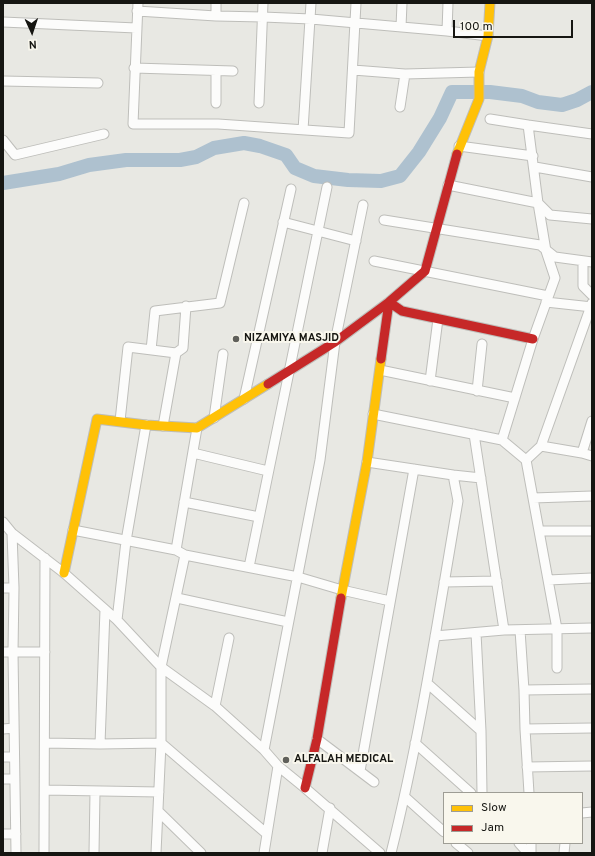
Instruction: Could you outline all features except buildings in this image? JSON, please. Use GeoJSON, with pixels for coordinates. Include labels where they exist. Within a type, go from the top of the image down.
{"type":"FeatureCollection","features":[{"type":"Feature","properties":{"kind":"street"},"geometry":{"type":"LineString","coordinates":[[216,3],[216,16]]}},
{"type":"Feature","properties":{"kind":"street"},"geometry":{"type":"LineString","coordinates":[[259,104],[263,3]]}},
{"type":"Feature","properties":{"kind":"street"},"geometry":{"type":"LineString","coordinates":[[303,130],[311,3]]}},
{"type":"Feature","properties":{"kind":"street"},"geometry":{"type":"LineString","coordinates":[[356,3],[355,22],[348,133],[218,124],[133,124],[134,68],[138,7],[216,16],[263,16],[355,22],[488,36]]}},
{"type":"Feature","properties":{"kind":"street"},"geometry":{"type":"LineString","coordinates":[[401,27],[402,3]]}},
{"type":"Feature","properties":{"kind":"street"},"geometry":{"type":"LineString","coordinates":[[447,31],[448,3]]}},
{"type":"Feature","properties":{"kind":"street"},"geometry":{"type":"LineString","coordinates":[[64,573],[97,419],[146,425],[198,428],[335,342],[389,302],[425,271],[459,146],[479,99],[479,76],[488,36],[490,3]]}},
{"type":"Feature","properties":{"kind":"street"},"geometry":{"type":"LineString","coordinates":[[3,22],[136,28]]}},
{"type":"Feature","properties":{"kind":"street"},"geometry":{"type":"LineString","coordinates":[[134,68],[233,71]]}},
{"type":"Feature","properties":{"kind":"street"},"geometry":{"type":"LineString","coordinates":[[352,70],[405,74],[479,76]]}},
{"type":"Feature","properties":{"kind":"street"},"geometry":{"type":"LineString","coordinates":[[216,71],[216,103]]}},
{"type":"Feature","properties":{"kind":"street"},"geometry":{"type":"LineString","coordinates":[[400,107],[405,74]]}},
{"type":"Feature","properties":{"kind":"street"},"geometry":{"type":"LineString","coordinates":[[3,81],[98,83]]}},
{"type":"Feature","properties":{"kind":"street"},"geometry":{"type":"LineString","coordinates":[[490,119],[592,134]]}},
{"type":"Feature","properties":{"kind":"street"},"geometry":{"type":"LineString","coordinates":[[502,440],[533,339],[555,278],[546,251],[528,125]]}},
{"type":"Feature","properties":{"kind":"street"},"geometry":{"type":"LineString","coordinates":[[3,140],[15,155],[104,134]]}},
{"type":"Feature","properties":{"kind":"street"},"geometry":{"type":"LineString","coordinates":[[459,146],[533,156]]}},
{"type":"Feature","properties":{"kind":"street"},"geometry":{"type":"LineString","coordinates":[[534,167],[592,177]]}},
{"type":"Feature","properties":{"kind":"street"},"geometry":{"type":"LineString","coordinates":[[448,185],[538,203],[550,215],[592,219]]}},
{"type":"Feature","properties":{"kind":"street"},"geometry":{"type":"LineString","coordinates":[[249,567],[327,186]]}},
{"type":"Feature","properties":{"kind":"street"},"geometry":{"type":"LineString","coordinates":[[244,399],[291,189]]}},
{"type":"Feature","properties":{"kind":"street"},"geometry":{"type":"LineString","coordinates":[[151,350],[155,311],[186,306],[220,304],[244,203]]}},
{"type":"Feature","properties":{"kind":"street"},"geometry":{"type":"LineString","coordinates":[[264,750],[320,460],[335,342],[363,205]]}},
{"type":"Feature","properties":{"kind":"street"},"geometry":{"type":"LineString","coordinates":[[384,220],[436,227],[540,246],[555,256],[588,261],[583,286],[592,295]]}},
{"type":"Feature","properties":{"kind":"street"},"geometry":{"type":"LineString","coordinates":[[284,222],[356,241]]}},
{"type":"Feature","properties":{"kind":"street"},"geometry":{"type":"LineString","coordinates":[[374,262],[425,271],[547,299],[592,306],[541,446],[526,460]]}},
{"type":"Feature","properties":{"kind":"street"},"geometry":{"type":"LineString","coordinates":[[389,302],[402,311],[533,339]]}},
{"type":"Feature","properties":{"kind":"street"},"geometry":{"type":"LineString","coordinates":[[305,788],[317,739],[342,590],[367,462],[389,302]]}},
{"type":"Feature","properties":{"kind":"street"},"geometry":{"type":"LineString","coordinates":[[120,421],[128,347],[176,353],[183,348],[186,306]]}},
{"type":"Feature","properties":{"kind":"street"},"geometry":{"type":"LineString","coordinates":[[430,381],[438,319]]}},
{"type":"Feature","properties":{"kind":"street"},"geometry":{"type":"LineString","coordinates":[[477,390],[482,344]]}},
{"type":"Feature","properties":{"kind":"street"},"geometry":{"type":"LineString","coordinates":[[163,426],[176,353]]}},
{"type":"Feature","properties":{"kind":"street"},"geometry":{"type":"LineString","coordinates":[[214,418],[223,354]]}},
{"type":"Feature","properties":{"kind":"street"},"geometry":{"type":"LineString","coordinates":[[380,370],[515,398]]}},
{"type":"Feature","properties":{"kind":"street"},"geometry":{"type":"LineString","coordinates":[[373,414],[502,440],[526,460],[558,629],[557,668]]}},
{"type":"Feature","properties":{"kind":"street"},"geometry":{"type":"LineString","coordinates":[[582,454],[592,421]]}},
{"type":"Feature","properties":{"kind":"street"},"geometry":{"type":"LineString","coordinates":[[117,620],[126,541],[146,425]]}},
{"type":"Feature","properties":{"kind":"street"},"geometry":{"type":"LineString","coordinates":[[176,550],[198,428]]}},
{"type":"Feature","properties":{"kind":"street"},"geometry":{"type":"LineString","coordinates":[[474,434],[504,630]]}},
{"type":"Feature","properties":{"kind":"street"},"geometry":{"type":"LineString","coordinates":[[541,446],[592,456]]}},
{"type":"Feature","properties":{"kind":"street"},"geometry":{"type":"LineString","coordinates":[[193,454],[268,471]]}},
{"type":"Feature","properties":{"kind":"street"},"geometry":{"type":"LineString","coordinates":[[367,462],[481,478]]}},
{"type":"Feature","properties":{"kind":"street"},"geometry":{"type":"LineString","coordinates":[[360,771],[414,469]]}},
{"type":"Feature","properties":{"kind":"street"},"geometry":{"type":"LineString","coordinates":[[392,853],[405,797],[427,683],[458,501],[454,475]]}},
{"type":"Feature","properties":{"kind":"street"},"geometry":{"type":"LineString","coordinates":[[533,498],[592,496]]}},
{"type":"Feature","properties":{"kind":"street"},"geometry":{"type":"LineString","coordinates":[[184,502],[259,517]]}},
{"type":"Feature","properties":{"kind":"street"},"geometry":{"type":"LineString","coordinates":[[3,522],[12,533],[64,573],[117,620],[161,667],[215,706],[264,750],[278,766],[330,808],[377,852]]}},
{"type":"Feature","properties":{"kind":"street"},"geometry":{"type":"LineString","coordinates":[[73,530],[176,550],[185,555],[298,577],[342,590],[390,601]]}},
{"type":"Feature","properties":{"kind":"street"},"geometry":{"type":"LineString","coordinates":[[539,531],[592,531]]}},
{"type":"Feature","properties":{"kind":"street"},"geometry":{"type":"LineString","coordinates":[[12,533],[14,588],[13,652],[16,853]]}},
{"type":"Feature","properties":{"kind":"street"},"geometry":{"type":"LineString","coordinates":[[3,545],[13,545]]}},
{"type":"Feature","properties":{"kind":"street"},"geometry":{"type":"LineString","coordinates":[[156,853],[161,743],[161,667],[185,555]]}},
{"type":"Feature","properties":{"kind":"street"},"geometry":{"type":"LineString","coordinates":[[44,853],[45,558]]}},
{"type":"Feature","properties":{"kind":"street"},"geometry":{"type":"LineString","coordinates":[[548,580],[592,578]]}},
{"type":"Feature","properties":{"kind":"street"},"geometry":{"type":"LineString","coordinates":[[444,582],[497,581]]}},
{"type":"Feature","properties":{"kind":"street"},"geometry":{"type":"LineString","coordinates":[[3,588],[14,588]]}},
{"type":"Feature","properties":{"kind":"street"},"geometry":{"type":"LineString","coordinates":[[177,598],[288,622]]}},
{"type":"Feature","properties":{"kind":"street"},"geometry":{"type":"LineString","coordinates":[[100,744],[105,610]]}},
{"type":"Feature","properties":{"kind":"street"},"geometry":{"type":"LineString","coordinates":[[435,636],[504,630],[592,628]]}},
{"type":"Feature","properties":{"kind":"street"},"geometry":{"type":"LineString","coordinates":[[520,630],[529,792]]}},
{"type":"Feature","properties":{"kind":"street"},"geometry":{"type":"LineString","coordinates":[[476,633],[481,731],[482,792]]}},
{"type":"Feature","properties":{"kind":"street"},"geometry":{"type":"LineString","coordinates":[[215,706],[229,638]]}},
{"type":"Feature","properties":{"kind":"street"},"geometry":{"type":"LineString","coordinates":[[3,652],[45,652]]}},
{"type":"Feature","properties":{"kind":"street"},"geometry":{"type":"LineString","coordinates":[[427,683],[481,731]]}},
{"type":"Feature","properties":{"kind":"street"},"geometry":{"type":"LineString","coordinates":[[524,690],[592,689]]}},
{"type":"Feature","properties":{"kind":"street"},"geometry":{"type":"LineString","coordinates":[[3,729],[14,728]]}},
{"type":"Feature","properties":{"kind":"street"},"geometry":{"type":"LineString","coordinates":[[525,729],[592,728]]}},
{"type":"Feature","properties":{"kind":"street"},"geometry":{"type":"LineString","coordinates":[[317,739],[374,782]]}},
{"type":"Feature","properties":{"kind":"street"},"geometry":{"type":"LineString","coordinates":[[45,743],[161,743],[267,834]]}},
{"type":"Feature","properties":{"kind":"street"},"geometry":{"type":"LineString","coordinates":[[415,743],[470,792]]}},
{"type":"Feature","properties":{"kind":"street"},"geometry":{"type":"LineString","coordinates":[[3,757],[14,757]]}},
{"type":"Feature","properties":{"kind":"street"},"geometry":{"type":"LineString","coordinates":[[264,853],[278,766]]}},
{"type":"Feature","properties":{"kind":"street"},"geometry":{"type":"LineString","coordinates":[[528,767],[592,766]]}},
{"type":"Feature","properties":{"kind":"street"},"geometry":{"type":"LineString","coordinates":[[3,779],[14,779]]}},
{"type":"Feature","properties":{"kind":"street"},"geometry":{"type":"LineString","coordinates":[[44,790],[159,792]]}},
{"type":"Feature","properties":{"kind":"street"},"geometry":{"type":"LineString","coordinates":[[94,853],[95,792]]}},
{"type":"Feature","properties":{"kind":"street"},"geometry":{"type":"LineString","coordinates":[[405,797],[443,831]]}},
{"type":"Feature","properties":{"kind":"street"},"geometry":{"type":"LineString","coordinates":[[322,853],[330,808]]}},
{"type":"Feature","properties":{"kind":"street"},"geometry":{"type":"LineString","coordinates":[[158,811],[201,853]]}},
{"type":"Feature","properties":{"kind":"street"},"geometry":{"type":"LineString","coordinates":[[3,834],[16,834]]}},
{"type":"Feature","properties":{"kind":"street"},"geometry":{"type":"LineString","coordinates":[[457,844],[468,853]]}},
{"type":"Feature","properties":{"kind":"street"},"geometry":{"type":"LineString","coordinates":[[519,844],[528,853]]}},
{"type":"Feature","properties":{"kind":"waterway"},"geometry":{"type":"LineString","coordinates":[[3,183],[59,174],[89,165],[126,160],[180,160],[196,157],[214,148],[244,143],[260,146],[286,155],[295,168],[314,176],[348,180],[381,181],[400,176],[419,152],[440,118],[452,92],[490,92],[522,96],[538,102],[562,105],[577,100],[592,92]]}},
{"type":"Feature","properties":{"kind":"traffic: slow"},"geometry":{"type":"LineString","coordinates":[[457,154],[479,99],[479,72],[488,36],[490,3]]}},
{"type":"Feature","properties":{"kind":"traffic: slow"},"geometry":{"type":"LineString","coordinates":[[341,598],[367,462],[381,359]]}},
{"type":"Feature","properties":{"kind":"traffic: slow"},"geometry":{"type":"LineString","coordinates":[[64,573],[97,419],[146,425],[197,428],[268,384]]}},
{"type":"Feature","properties":{"kind":"traffic: jam"},"geometry":{"type":"LineString","coordinates":[[268,384],[335,342],[389,302],[425,271],[457,154]]}},
{"type":"Feature","properties":{"kind":"traffic: jam"},"geometry":{"type":"LineString","coordinates":[[381,359],[389,302],[402,311],[533,339]]}},
{"type":"Feature","properties":{"kind":"traffic: jam"},"geometry":{"type":"LineString","coordinates":[[305,788],[317,739],[341,598]]}},
{"type":"Feature","properties":{"kind":"place","name":"NIZAMIYA MASJID"},"geometry":{"type":"Point","coordinates":[236,339]}},
{"type":"Feature","properties":{"kind":"place","name":"ALFALAH MEDICAL"},"geometry":{"type":"Point","coordinates":[286,760]}}]}
